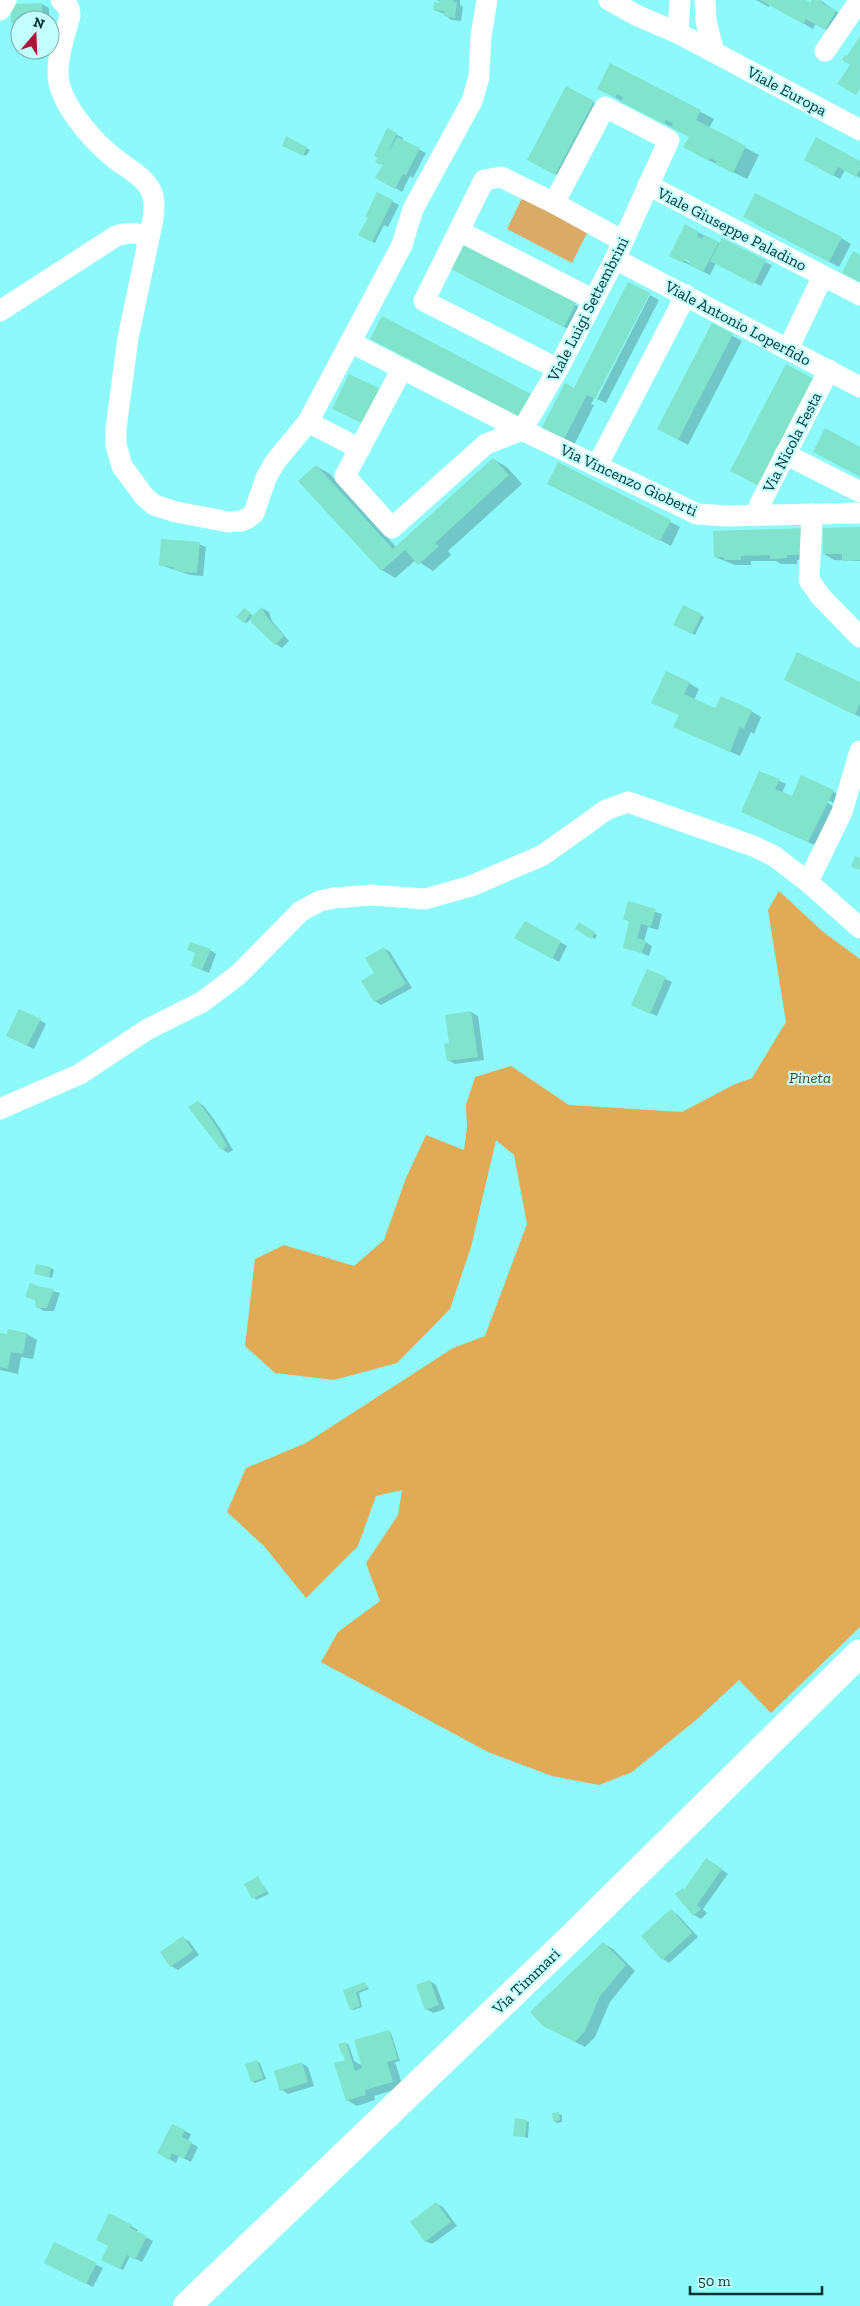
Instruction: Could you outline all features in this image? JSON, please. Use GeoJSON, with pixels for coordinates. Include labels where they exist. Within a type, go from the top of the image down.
{"type":"FeatureCollection","features":[{"type":"Feature","properties":{"kind":"main road","name":"Via Timmari"},"geometry":{"type":"LineString","coordinates":[[187,2306],[574,1935],[860,1653]]}},
{"type":"Feature","properties":{"kind":"street"},"geometry":{"type":"LineString","coordinates":[[0,10],[6,0]]}},
{"type":"Feature","properties":{"kind":"street"},"geometry":{"type":"LineString","coordinates":[[61,0],[69,8],[70,16],[59,59],[59,86],[73,112],[96,142],[146,183],[153,194],[153,219],[122,376],[116,446],[122,466],[144,496],[154,505],[176,512],[229,522],[241,521],[254,513],[266,478],[274,462],[308,422],[402,245],[413,209],[472,102],[479,77],[480,36],[487,0]]}},
{"type":"Feature","properties":{"kind":"street","name":"Viale Europa"},"geometry":{"type":"LineString","coordinates":[[610,0],[638,16],[678,33],[860,130]]}},
{"type":"Feature","properties":{"kind":"street"},"geometry":{"type":"LineString","coordinates":[[678,33],[680,0]]}},
{"type":"Feature","properties":{"kind":"street"},"geometry":{"type":"LineString","coordinates":[[705,0],[706,22],[714,52]]}},
{"type":"Feature","properties":{"kind":"street"},"geometry":{"type":"LineString","coordinates":[[824,51],[860,0]]}},
{"type":"Feature","properties":{"kind":"street","name":"Viale Giuseppe Paladino"},"geometry":{"type":"LineString","coordinates":[[554,203],[605,107],[669,140],[648,185],[860,295]]}},
{"type":"Feature","properties":{"kind":"street","name":"Viale Antonio Loperfido"},"geometry":{"type":"LineString","coordinates":[[558,369],[424,301],[484,180],[502,177],[554,203],[686,295],[860,387]]}},
{"type":"Feature","properties":{"kind":"street","name":"Viale Luigi Settembrini"},"geometry":{"type":"LineString","coordinates":[[522,430],[558,369],[594,300],[648,185]]}},
{"type":"Feature","properties":{"kind":"street"},"geometry":{"type":"LineString","coordinates":[[459,231],[594,300]]}},
{"type":"Feature","properties":{"kind":"street"},"geometry":{"type":"LineString","coordinates":[[0,311],[116,236],[127,232],[137,232],[148,238]]}},
{"type":"Feature","properties":{"kind":"street"},"geometry":{"type":"LineString","coordinates":[[788,349],[823,276]]}},
{"type":"Feature","properties":{"kind":"street"},"geometry":{"type":"LineString","coordinates":[[597,466],[686,295]]}},
{"type":"Feature","properties":{"kind":"street","name":"Via Vincenzo Gioberti"},"geometry":{"type":"LineString","coordinates":[[350,342],[522,430],[697,514],[760,516],[860,513]]}},
{"type":"Feature","properties":{"kind":"street"},"geometry":{"type":"LineString","coordinates":[[402,369],[346,476],[392,528],[486,444],[522,430]]}},
{"type":"Feature","properties":{"kind":"street","name":"Via Nicola Festa"},"geometry":{"type":"LineString","coordinates":[[760,516],[760,504],[829,370]]}},
{"type":"Feature","properties":{"kind":"street"},"geometry":{"type":"LineString","coordinates":[[308,422],[360,449]]}},
{"type":"Feature","properties":{"kind":"street"},"geometry":{"type":"LineString","coordinates":[[786,454],[860,492]]}},
{"type":"Feature","properties":{"kind":"street"},"geometry":{"type":"LineString","coordinates":[[812,514],[809,580],[821,597],[860,637]]}},
{"type":"Feature","properties":{"kind":"street"},"geometry":{"type":"LineString","coordinates":[[808,882],[842,812],[860,751]]}},
{"type":"Feature","properties":{"kind":"street"},"geometry":{"type":"LineString","coordinates":[[0,1109],[80,1074],[148,1029],[202,1002],[238,976],[301,911],[311,904],[334,898],[372,896],[425,899],[471,886],[543,856],[606,810],[628,802],[754,846],[774,856],[808,882],[860,928]]}},
{"type":"Feature","properties":{"kind":"shaded area"},"geometry":{"type":"Polygon","coordinates":[[[523,196],[589,229],[572,263],[507,229],[523,196]]]}},
{"type":"Feature","properties":{"kind":"green space","name":"Pineta"},"geometry":{"type":"Polygon","coordinates":[[[779,891],[822,931],[860,959],[860,1627],[771,1713],[739,1680],[696,1720],[632,1772],[599,1785],[552,1776],[488,1752],[321,1662],[338,1632],[380,1601],[366,1563],[398,1515],[402,1490],[376,1496],[358,1546],[306,1598],[264,1546],[227,1512],[246,1468],[306,1443],[453,1348],[485,1336],[527,1224],[514,1155],[496,1140],[471,1247],[450,1309],[397,1363],[334,1380],[275,1373],[245,1346],[255,1259],[284,1245],[354,1266],[384,1240],[406,1178],[426,1135],[464,1150],[467,1128],[466,1105],[475,1077],[511,1066],[569,1105],[682,1112],[733,1085],[752,1078],[786,1022],[768,910],[779,891]]]}},
{"type":"Feature","properties":{"kind":"building"},"geometry":{"type":"Polygon","coordinates":[[[439,0],[453,0],[453,2],[457,2],[455,18],[444,16],[444,11],[433,10],[434,2],[439,3],[439,0]]]}},
{"type":"Feature","properties":{"kind":"building"},"geometry":{"type":"Polygon","coordinates":[[[760,0],[806,0],[810,3],[812,0],[822,0],[820,2],[836,11],[825,30],[806,19],[803,24],[760,0]]]}},
{"type":"Feature","properties":{"kind":"building"},"geometry":{"type":"Polygon","coordinates":[[[42,3],[42,10],[11,10],[11,4],[42,3]]]}},
{"type":"Feature","properties":{"kind":"building"},"geometry":{"type":"Polygon","coordinates":[[[860,36],[860,89],[856,95],[837,84],[850,65],[842,60],[845,55],[847,56],[860,36]]]}},
{"type":"Feature","properties":{"kind":"building"},"geometry":{"type":"Polygon","coordinates":[[[610,63],[701,110],[696,120],[746,146],[733,173],[715,164],[716,161],[710,158],[709,161],[683,147],[689,137],[671,128],[673,123],[666,120],[664,124],[621,102],[623,97],[617,94],[615,98],[597,89],[610,63]]]}},
{"type":"Feature","properties":{"kind":"building"},"geometry":{"type":"Polygon","coordinates":[[[566,86],[594,101],[555,175],[527,160],[566,86]]]}},
{"type":"Feature","properties":{"kind":"building"},"geometry":{"type":"Polygon","coordinates":[[[387,128],[397,133],[387,155],[397,137],[420,148],[406,175],[403,174],[395,189],[375,178],[385,161],[381,165],[375,162],[378,158],[374,156],[387,128]]]}},
{"type":"Feature","properties":{"kind":"building"},"geometry":{"type":"Polygon","coordinates":[[[286,136],[307,147],[303,156],[282,146],[286,136]]]}},
{"type":"Feature","properties":{"kind":"building"},"geometry":{"type":"Polygon","coordinates":[[[816,137],[860,161],[860,170],[856,177],[838,167],[833,176],[804,160],[816,137]]]}},
{"type":"Feature","properties":{"kind":"building"},"geometry":{"type":"Polygon","coordinates":[[[377,192],[393,200],[372,242],[358,235],[368,218],[365,217],[377,192]]]}},
{"type":"Feature","properties":{"kind":"building"},"geometry":{"type":"Polygon","coordinates":[[[755,193],[842,237],[829,262],[743,217],[755,193]]]}},
{"type":"Feature","properties":{"kind":"building"},"geometry":{"type":"Polygon","coordinates":[[[685,224],[699,232],[697,236],[702,239],[705,235],[719,242],[703,272],[689,265],[690,262],[685,259],[683,263],[669,256],[685,224]]]}},
{"type":"Feature","properties":{"kind":"building"},"geometry":{"type":"Polygon","coordinates":[[[722,238],[766,260],[754,284],[710,261],[722,238]]]}},
{"type":"Feature","properties":{"kind":"building"},"geometry":{"type":"Polygon","coordinates":[[[464,245],[576,303],[564,327],[451,269],[464,245]]]}},
{"type":"Feature","properties":{"kind":"building"},"geometry":{"type":"Polygon","coordinates":[[[853,251],[860,255],[860,282],[842,273],[853,251]]]}},
{"type":"Feature","properties":{"kind":"building"},"geometry":{"type":"Polygon","coordinates":[[[628,282],[650,293],[595,399],[587,395],[563,441],[541,429],[565,383],[574,388],[628,282]]]}},
{"type":"Feature","properties":{"kind":"building"},"geometry":{"type":"Polygon","coordinates":[[[382,316],[531,394],[519,417],[370,339],[382,316]]]}},
{"type":"Feature","properties":{"kind":"building"},"geometry":{"type":"Polygon","coordinates":[[[712,323],[733,334],[678,440],[657,429],[712,323]]]}},
{"type":"Feature","properties":{"kind":"building"},"geometry":{"type":"Polygon","coordinates":[[[786,364],[814,379],[759,486],[730,471],[786,364]]]}},
{"type":"Feature","properties":{"kind":"building"},"geometry":{"type":"Polygon","coordinates":[[[349,374],[381,389],[364,424],[332,409],[349,374]]]}},
{"type":"Feature","properties":{"kind":"building"},"geometry":{"type":"Polygon","coordinates":[[[825,428],[860,447],[860,477],[813,452],[825,428]]]}},
{"type":"Feature","properties":{"kind":"building"},"geometry":{"type":"Polygon","coordinates":[[[493,458],[509,475],[435,543],[439,546],[418,565],[405,550],[381,571],[298,481],[316,465],[393,549],[493,458]]]}},
{"type":"Feature","properties":{"kind":"building"},"geometry":{"type":"Polygon","coordinates":[[[558,462],[671,520],[660,541],[547,484],[558,462]]]}},
{"type":"Feature","properties":{"kind":"building"},"geometry":{"type":"Polygon","coordinates":[[[860,527],[860,560],[842,561],[842,554],[823,554],[823,528],[860,527]]]}},
{"type":"Feature","properties":{"kind":"building"},"geometry":{"type":"Polygon","coordinates":[[[806,528],[807,555],[787,555],[787,558],[770,559],[770,555],[741,556],[741,560],[724,560],[724,557],[714,557],[713,531],[806,528]]]}},
{"type":"Feature","properties":{"kind":"building"},"geometry":{"type":"Polygon","coordinates":[[[161,539],[200,542],[197,573],[182,572],[173,569],[174,567],[159,566],[161,539]]]}},
{"type":"Feature","properties":{"kind":"building"},"geometry":{"type":"Polygon","coordinates":[[[683,605],[702,614],[692,634],[673,625],[683,605]]]}},
{"type":"Feature","properties":{"kind":"building"},"geometry":{"type":"Polygon","coordinates":[[[262,607],[266,616],[284,636],[275,645],[252,623],[250,618],[262,607]]]}},
{"type":"Feature","properties":{"kind":"building"},"geometry":{"type":"Polygon","coordinates":[[[244,608],[251,613],[244,623],[236,617],[244,608]]]}},
{"type":"Feature","properties":{"kind":"building"},"geometry":{"type":"Polygon","coordinates":[[[797,652],[860,682],[860,704],[855,715],[784,680],[797,652]]]}},
{"type":"Feature","properties":{"kind":"building"},"geometry":{"type":"Polygon","coordinates":[[[666,671],[690,682],[684,694],[715,708],[721,696],[752,710],[744,729],[740,727],[730,752],[673,727],[679,715],[651,703],[666,671]]]}},
{"type":"Feature","properties":{"kind":"building"},"geometry":{"type":"Polygon","coordinates":[[[759,771],[780,779],[775,789],[792,796],[801,775],[834,790],[808,842],[741,812],[759,771]]]}},
{"type":"Feature","properties":{"kind":"building"},"geometry":{"type":"Polygon","coordinates":[[[855,856],[860,858],[860,870],[851,867],[855,856]]]}},
{"type":"Feature","properties":{"kind":"building"},"geometry":{"type":"Polygon","coordinates":[[[628,901],[656,909],[651,927],[641,924],[637,938],[646,941],[642,953],[623,948],[629,921],[623,919],[628,901]]]}},
{"type":"Feature","properties":{"kind":"building"},"geometry":{"type":"Polygon","coordinates":[[[525,921],[561,941],[552,959],[514,938],[525,921]]]}},
{"type":"Feature","properties":{"kind":"building"},"geometry":{"type":"Polygon","coordinates":[[[579,922],[595,932],[591,939],[575,929],[579,922]]]}},
{"type":"Feature","properties":{"kind":"building"},"geometry":{"type":"Polygon","coordinates":[[[190,942],[211,949],[202,970],[191,966],[195,953],[187,950],[190,942]]]}},
{"type":"Feature","properties":{"kind":"building"},"geometry":{"type":"Polygon","coordinates":[[[384,947],[406,984],[374,1002],[361,981],[374,973],[365,958],[384,947]]]}},
{"type":"Feature","properties":{"kind":"building"},"geometry":{"type":"Polygon","coordinates":[[[647,969],[666,977],[650,1014],[631,1005],[647,969]]]}},
{"type":"Feature","properties":{"kind":"building"},"geometry":{"type":"Polygon","coordinates":[[[19,1009],[41,1019],[27,1046],[6,1036],[19,1009]]]}},
{"type":"Feature","properties":{"kind":"building"},"geometry":{"type":"Polygon","coordinates":[[[471,1011],[478,1057],[447,1061],[444,1044],[449,1043],[445,1015],[471,1011]]]}},
{"type":"Feature","properties":{"kind":"building"},"geometry":{"type":"Polygon","coordinates":[[[198,1101],[214,1123],[227,1146],[221,1150],[188,1107],[198,1101]]]}},
{"type":"Feature","properties":{"kind":"building"},"geometry":{"type":"Polygon","coordinates":[[[36,1264],[51,1267],[49,1277],[34,1274],[36,1264]]]}},
{"type":"Feature","properties":{"kind":"building"},"geometry":{"type":"Polygon","coordinates":[[[30,1283],[54,1289],[47,1308],[36,1308],[35,1300],[25,1297],[30,1283]]]}},
{"type":"Feature","properties":{"kind":"building"},"geometry":{"type":"Polygon","coordinates":[[[8,1329],[27,1333],[23,1354],[11,1352],[8,1369],[0,1367],[0,1333],[7,1334],[8,1329]]]}},
{"type":"Feature","properties":{"kind":"building"},"geometry":{"type":"Polygon","coordinates":[[[706,1858],[722,1869],[697,1905],[701,1909],[693,1916],[675,1894],[683,1888],[684,1890],[706,1858]]]}},
{"type":"Feature","properties":{"kind":"building"},"geometry":{"type":"Polygon","coordinates":[[[258,1876],[266,1892],[252,1899],[244,1884],[258,1876]]]}},
{"type":"Feature","properties":{"kind":"building"},"geometry":{"type":"Polygon","coordinates":[[[671,1909],[692,1933],[662,1960],[641,1936],[671,1909]]]}},
{"type":"Feature","properties":{"kind":"building"},"geometry":{"type":"Polygon","coordinates":[[[183,1936],[193,1951],[170,1967],[160,1952],[183,1936]]]}},
{"type":"Feature","properties":{"kind":"building"},"geometry":{"type":"Polygon","coordinates":[[[603,1942],[626,1965],[600,1996],[585,2031],[575,2042],[543,2026],[530,2012],[603,1942]]]}},
{"type":"Feature","properties":{"kind":"building"},"geometry":{"type":"Polygon","coordinates":[[[430,1980],[439,2005],[425,2010],[416,1985],[430,1980]]]}},
{"type":"Feature","properties":{"kind":"building"},"geometry":{"type":"Polygon","coordinates":[[[365,1982],[367,1988],[356,1992],[360,2006],[350,2010],[343,1990],[365,1982]]]}},
{"type":"Feature","properties":{"kind":"building"},"geometry":{"type":"Polygon","coordinates":[[[389,2030],[398,2059],[387,2062],[393,2082],[365,2090],[366,2095],[346,2101],[334,2063],[345,2060],[338,2044],[346,2042],[355,2071],[362,2068],[354,2040],[389,2030]]]}},
{"type":"Feature","properties":{"kind":"building"},"geometry":{"type":"Polygon","coordinates":[[[257,2060],[263,2078],[251,2082],[245,2064],[257,2060]]]}},
{"type":"Feature","properties":{"kind":"building"},"geometry":{"type":"Polygon","coordinates":[[[302,2062],[308,2082],[280,2091],[274,2071],[302,2062]]]}},
{"type":"Feature","properties":{"kind":"building"},"geometry":{"type":"Polygon","coordinates":[[[559,2112],[560,2120],[553,2122],[552,2113],[559,2112]]]}},
{"type":"Feature","properties":{"kind":"building"},"geometry":{"type":"Polygon","coordinates":[[[515,2118],[527,2120],[525,2137],[513,2136],[515,2118]]]}},
{"type":"Feature","properties":{"kind":"building"},"geometry":{"type":"Polygon","coordinates":[[[172,2124],[185,2130],[182,2137],[192,2142],[184,2159],[172,2153],[169,2160],[157,2153],[172,2124]]]}},
{"type":"Feature","properties":{"kind":"building"},"geometry":{"type":"Polygon","coordinates":[[[436,2202],[451,2222],[425,2242],[410,2222],[436,2202]]]}},
{"type":"Feature","properties":{"kind":"building"},"geometry":{"type":"Polygon","coordinates":[[[109,2213],[132,2225],[130,2228],[147,2236],[135,2260],[127,2255],[120,2269],[101,2260],[108,2246],[96,2240],[109,2213]]]}},
{"type":"Feature","properties":{"kind":"building"},"geometry":{"type":"Polygon","coordinates":[[[54,2242],[97,2263],[86,2284],[44,2263],[54,2242]]]}}]}
